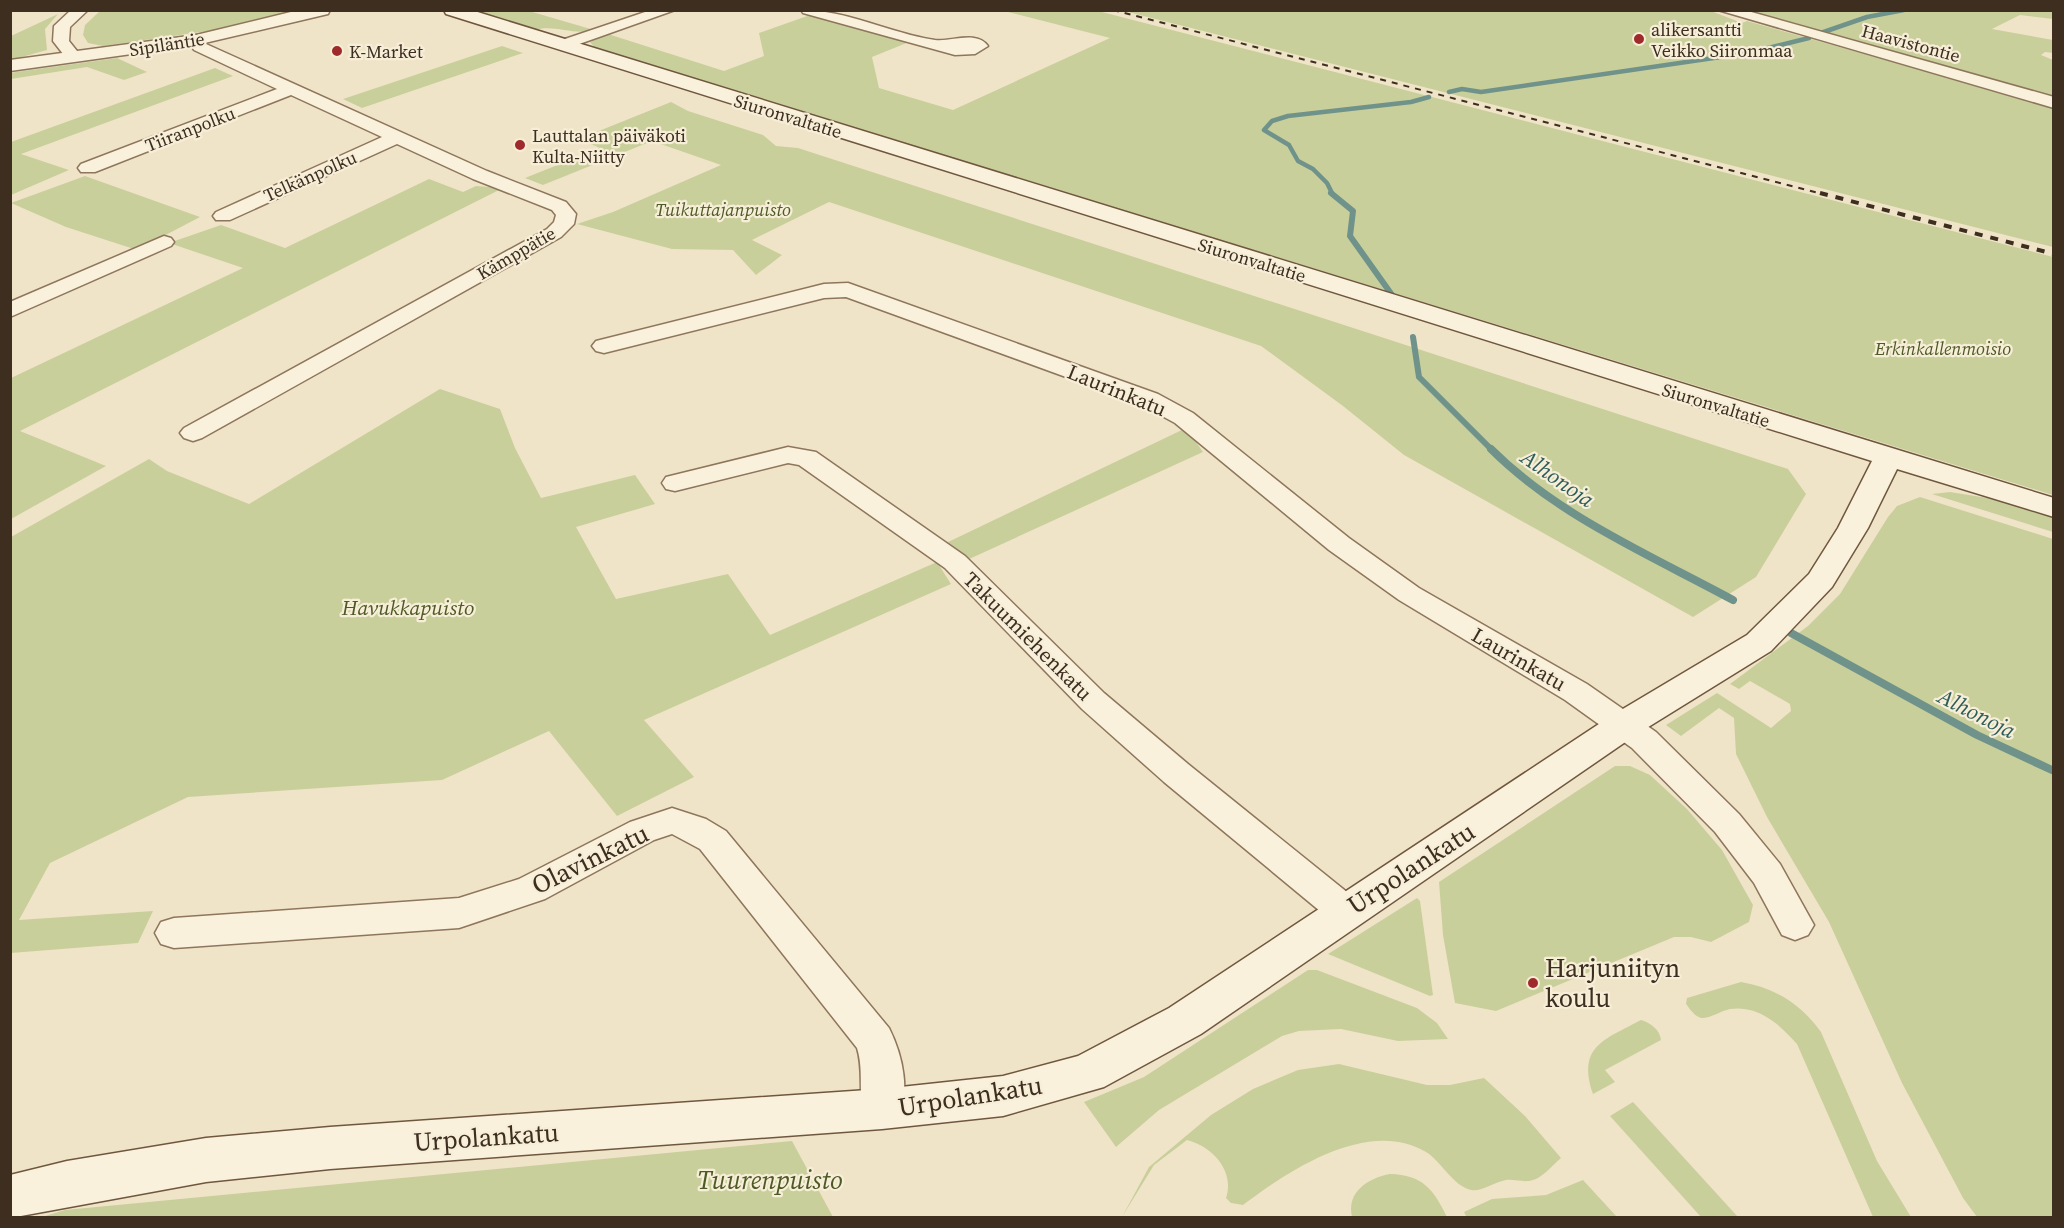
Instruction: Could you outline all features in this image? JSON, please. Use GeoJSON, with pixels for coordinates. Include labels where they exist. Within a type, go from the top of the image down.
{"type":"FeatureCollection","features":[{"type":"Feature","properties":{"kind":"main road","name":"Sipiläntie"},"geometry":{"type":"LineString","coordinates":[[10,66],[195,40],[322,10]]}},
{"type":"Feature","properties":{"kind":"main road","name":"Siuronvaltatie"},"geometry":{"type":"LineString","coordinates":[[452,10],[2054,508]]}},
{"type":"Feature","properties":{"kind":"main road","name":"Urpolankatu"},"geometry":{"type":"LineString","coordinates":[[10,1198],[67,1183],[251,1156],[330,1148],[882,1109],[1003,1096],[1088,1073],[1185,1021],[1624,725],[1759,643],[1821,580],[1853,528],[1888,458]]}},
{"type":"Feature","properties":{"kind":"street"},"geometry":{"type":"LineString","coordinates":[[73,56],[61,41],[62,26],[81,10]]}},
{"type":"Feature","properties":{"kind":"street"},"geometry":{"type":"LineString","coordinates":[[562,45],[668,10]]}},
{"type":"Feature","properties":{"kind":"street"},"geometry":{"type":"LineString","coordinates":[[808,10],[936,45]]}},
{"type":"Feature","properties":{"kind":"street","name":"Haavistontie"},"geometry":{"type":"LineString","coordinates":[[1725,10],[2054,103]]}},
{"type":"Feature","properties":{"kind":"street","name":"Kämppätie"},"geometry":{"type":"LineString","coordinates":[[193,433],[554,233],[564,224],[566,214],[559,206],[480,175],[200,47],[195,40]]}},
{"type":"Feature","properties":{"kind":"street","name":"Tiiranpolku"},"geometry":{"type":"LineString","coordinates":[[88,168],[292,89]]}},
{"type":"Feature","properties":{"kind":"street","name":"Telkänpolku"},"geometry":{"type":"LineString","coordinates":[[223,216],[398,137]]}},
{"type":"Feature","properties":{"kind":"street"},"geometry":{"type":"LineString","coordinates":[[10,310],[164,242]]}},
{"type":"Feature","properties":{"kind":"street","name":"Laurinkatu"},"geometry":{"type":"LineString","coordinates":[[604,346],[824,291],[848,290],[1149,399],[1184,418],[1340,544],[1409,594],[1576,692],[1624,725],[1684,777],[1727,823],[1767,874],[1795,925]]}},
{"type":"Feature","properties":{"kind":"street","name":"Takuumiehenkatu"},"geometry":{"type":"LineString","coordinates":[[675,483],[788,455],[807,458],[955,562],[1093,701],[1176,773],[1345,911]]}},
{"type":"Feature","properties":{"kind":"street","name":"Olavinkatu"},"geometry":{"type":"LineString","coordinates":[[174,933],[459,913],[532,889],[642,831],[672,822],[694,828],[713,840],[875,1040],[882,1061],[882,1109]]}},
{"type":"Feature","properties":{"kind":"green space"},"geometry":{"type":"Polygon","coordinates":[[[100,11],[299,11],[222,29],[103,46],[88,43],[83,35],[85,25],[100,11]]]}},
{"type":"Feature","properties":{"kind":"green space"},"geometry":{"type":"Polygon","coordinates":[[[470,11],[529,11],[594,30],[579,32],[549,28],[535,30],[470,11]]]}},
{"type":"Feature","properties":{"kind":"green space","name":"Erkinkallenmoisio"},"geometry":{"type":"Polygon","coordinates":[[[1004,11],[1098,11],[2053,257],[2053,495],[595,48],[590,42],[608,34],[724,71],[764,56],[759,33],[810,15],[909,42],[872,57],[879,88],[953,110],[1110,38],[1004,11]]]}},
{"type":"Feature","properties":{"kind":"green space"},"geometry":{"type":"Polygon","coordinates":[[[1124,11],[1711,11],[1742,23],[1747,21],[2053,107],[2053,247],[1124,11]]]}},
{"type":"Feature","properties":{"kind":"green space"},"geometry":{"type":"Polygon","coordinates":[[[1739,11],[2053,11],[2053,19],[2020,15],[1992,29],[2053,40],[2053,53],[2045,52],[2041,55],[2053,60],[2053,97],[1739,11]]]}},
{"type":"Feature","properties":{"kind":"green space"},"geometry":{"type":"Polygon","coordinates":[[[58,14],[45,29],[47,50],[11,60],[11,36],[58,14]]]}},
{"type":"Feature","properties":{"kind":"green space"},"geometry":{"type":"Polygon","coordinates":[[[502,46],[523,53],[362,108],[343,99],[502,46]]]}},
{"type":"Feature","properties":{"kind":"green space"},"geometry":{"type":"Polygon","coordinates":[[[117,58],[147,72],[124,80],[87,67],[11,79],[11,73],[16,72],[117,58]]]}},
{"type":"Feature","properties":{"kind":"green space"},"geometry":{"type":"Polygon","coordinates":[[[215,68],[233,76],[21,154],[69,170],[11,195],[11,142],[215,68]]]}},
{"type":"Feature","properties":{"kind":"green space","name":"Tuikuttajanpuisto"},"geometry":{"type":"Polygon","coordinates":[[[671,102],[688,111],[763,135],[776,146],[798,148],[1788,469],[1806,494],[1756,577],[1693,617],[1404,455],[1343,406],[1261,346],[829,202],[752,240],[782,255],[756,275],[733,250],[672,249],[577,224],[613,212],[721,165],[652,141],[543,185],[525,178],[600,148],[579,139],[671,102]]]}},
{"type":"Feature","properties":{"kind":"green space"},"geometry":{"type":"Polygon","coordinates":[[[85,176],[200,217],[137,250],[66,227],[11,203],[85,176]]]}},
{"type":"Feature","properties":{"kind":"green space"},"geometry":{"type":"Polygon","coordinates":[[[429,179],[463,192],[476,186],[503,188],[20,431],[106,466],[11,519],[11,378],[243,268],[169,243],[221,225],[285,248],[429,179]]]}},
{"type":"Feature","properties":{"kind":"green space","name":"Havukkapuisto"},"geometry":{"type":"Polygon","coordinates":[[[440,389],[500,409],[515,448],[541,498],[635,475],[655,504],[576,527],[616,599],[728,574],[770,635],[937,562],[951,584],[644,720],[694,777],[617,816],[549,731],[442,780],[188,797],[50,863],[19,920],[153,911],[138,943],[11,953],[11,537],[149,459],[167,471],[249,504],[440,389]]]}},
{"type":"Feature","properties":{"kind":"green space"},"geometry":{"type":"Polygon","coordinates":[[[1186,428],[1203,452],[967,560],[944,544],[1186,428]]]}},
{"type":"Feature","properties":{"kind":"green space"},"geometry":{"type":"Polygon","coordinates":[[[1950,492],[1994,499],[2053,518],[2053,532],[1932,494],[1950,492]]]}},
{"type":"Feature","properties":{"kind":"green space"},"geometry":{"type":"Polygon","coordinates":[[[1920,497],[2053,539],[2053,1217],[1977,1217],[1963,1198],[1902,1083],[1829,922],[1767,817],[1736,754],[1734,718],[1719,708],[1681,736],[1666,725],[1717,693],[1771,728],[1791,711],[1790,704],[1750,681],[1739,689],[1730,684],[1808,626],[1840,594],[1897,506],[1920,497]]]}},
{"type":"Feature","properties":{"kind":"green space"},"geometry":{"type":"Polygon","coordinates":[[[1615,766],[1630,766],[1650,775],[1687,809],[1722,850],[1753,905],[1749,922],[1711,942],[1691,937],[1674,937],[1496,1011],[1455,1003],[1443,935],[1439,882],[1615,766]]]}},
{"type":"Feature","properties":{"kind":"green space"},"geometry":{"type":"Polygon","coordinates":[[[1417,898],[1420,901],[1433,995],[1430,996],[1328,954],[1417,898]]]}},
{"type":"Feature","properties":{"kind":"green space"},"geometry":{"type":"Polygon","coordinates":[[[1308,970],[1317,970],[1417,1008],[1437,1023],[1448,1039],[1398,1041],[1341,1029],[1299,1031],[1282,1036],[1159,1110],[1116,1147],[1084,1102],[1144,1077],[1308,970]]]}},
{"type":"Feature","properties":{"kind":"green space"},"geometry":{"type":"Polygon","coordinates":[[[1741,982],[1765,988],[1786,998],[1821,1032],[1877,1161],[1911,1217],[1873,1217],[1797,1044],[1783,1030],[1768,1018],[1750,1010],[1730,1009],[1701,1018],[1686,1004],[1687,998],[1741,982]]]}},
{"type":"Feature","properties":{"kind":"green space"},"geometry":{"type":"Polygon","coordinates":[[[1641,1020],[1654,1027],[1661,1040],[1605,1070],[1615,1082],[1593,1094],[1589,1078],[1591,1055],[1605,1040],[1641,1020]]]}},
{"type":"Feature","properties":{"kind":"green space"},"geometry":{"type":"Polygon","coordinates":[[[1339,1064],[1427,1085],[1450,1085],[1484,1078],[1525,1116],[1561,1158],[1536,1179],[1506,1180],[1479,1190],[1471,1190],[1458,1184],[1426,1152],[1403,1143],[1379,1141],[1354,1144],[1305,1164],[1282,1177],[1243,1205],[1231,1203],[1226,1198],[1227,1179],[1220,1162],[1205,1148],[1187,1140],[1154,1165],[1122,1217],[1149,1167],[1211,1115],[1253,1089],[1298,1070],[1339,1064]]]}},
{"type":"Feature","properties":{"kind":"green space"},"geometry":{"type":"Polygon","coordinates":[[[1633,1102],[1738,1217],[1701,1217],[1610,1116],[1633,1102]]]}},
{"type":"Feature","properties":{"kind":"green space","name":"Tuurenpuisto"},"geometry":{"type":"Polygon","coordinates":[[[792,1141],[833,1217],[42,1217],[65,1210],[792,1141]]]}},
{"type":"Feature","properties":{"kind":"green space"},"geometry":{"type":"Polygon","coordinates":[[[1390,1174],[1411,1177],[1426,1185],[1447,1217],[1352,1217],[1352,1200],[1356,1193],[1374,1179],[1390,1174]]]}},
{"type":"Feature","properties":{"kind":"green space"},"geometry":{"type":"Polygon","coordinates":[[[1583,1180],[1617,1217],[1467,1218],[1464,1212],[1492,1199],[1546,1195],[1583,1180]]]}},
{"type":"Feature","properties":{"kind":"waterway","name":"Alhonoja"},"geometry":{"type":"LineString","coordinates":[[1815,35],[1867,17],[1904,10]]}},
{"type":"Feature","properties":{"kind":"waterway","name":"Alhonoja"},"geometry":{"type":"LineString","coordinates":[[1449,92],[1462,89],[1481,92],[1748,53],[1809,38]]}},
{"type":"Feature","properties":{"kind":"waterway","name":"Alhonoja"},"geometry":{"type":"LineString","coordinates":[[1333,194],[1327,183],[1313,169],[1298,161],[1289,145],[1264,130],[1272,121],[1288,116],[1411,102],[1429,97]]}},
{"type":"Feature","properties":{"kind":"waterway","name":"Alhonoja"},"geometry":{"type":"LineString","coordinates":[[1333,194],[1353,211],[1350,236],[1392,295]]}},
{"type":"Feature","properties":{"kind":"waterway","name":"Alhonoja"},"geometry":{"type":"LineString","coordinates":[[1413,337],[1419,377],[1491,449]]}},
{"type":"Feature","properties":{"kind":"waterway","name":"Alhonoja"},"geometry":{"type":"LineString","coordinates":[[1491,449],[1545,495],[1575,514],[1606,533],[1733,600]]}},
{"type":"Feature","properties":{"kind":"waterway","name":"Alhonoja"},"geometry":{"type":"LineString","coordinates":[[1791,633],[1977,735],[2054,771]]}},
{"type":"Feature","properties":{"kind":"railway"},"geometry":{"type":"LineString","coordinates":[[1113,10],[1826,195]]}},
{"type":"Feature","properties":{"kind":"railway"},"geometry":{"type":"LineString","coordinates":[[1820,193],[2054,254]]}},
{"type":"Feature","properties":{"kind":"place","name":"alikersantti Veikko Siironmaa"},"geometry":{"type":"Point","coordinates":[1639,39]}},
{"type":"Feature","properties":{"kind":"place","name":"K-Market"},"geometry":{"type":"Point","coordinates":[337,51]}},
{"type":"Feature","properties":{"kind":"place","name":"Lauttalan päiväkoti Kulta-Niitty"},"geometry":{"type":"Point","coordinates":[520,145]}},
{"type":"Feature","properties":{"kind":"place","name":"Harjuniityn koulu"},"geometry":{"type":"Point","coordinates":[1533,983]}}]}
